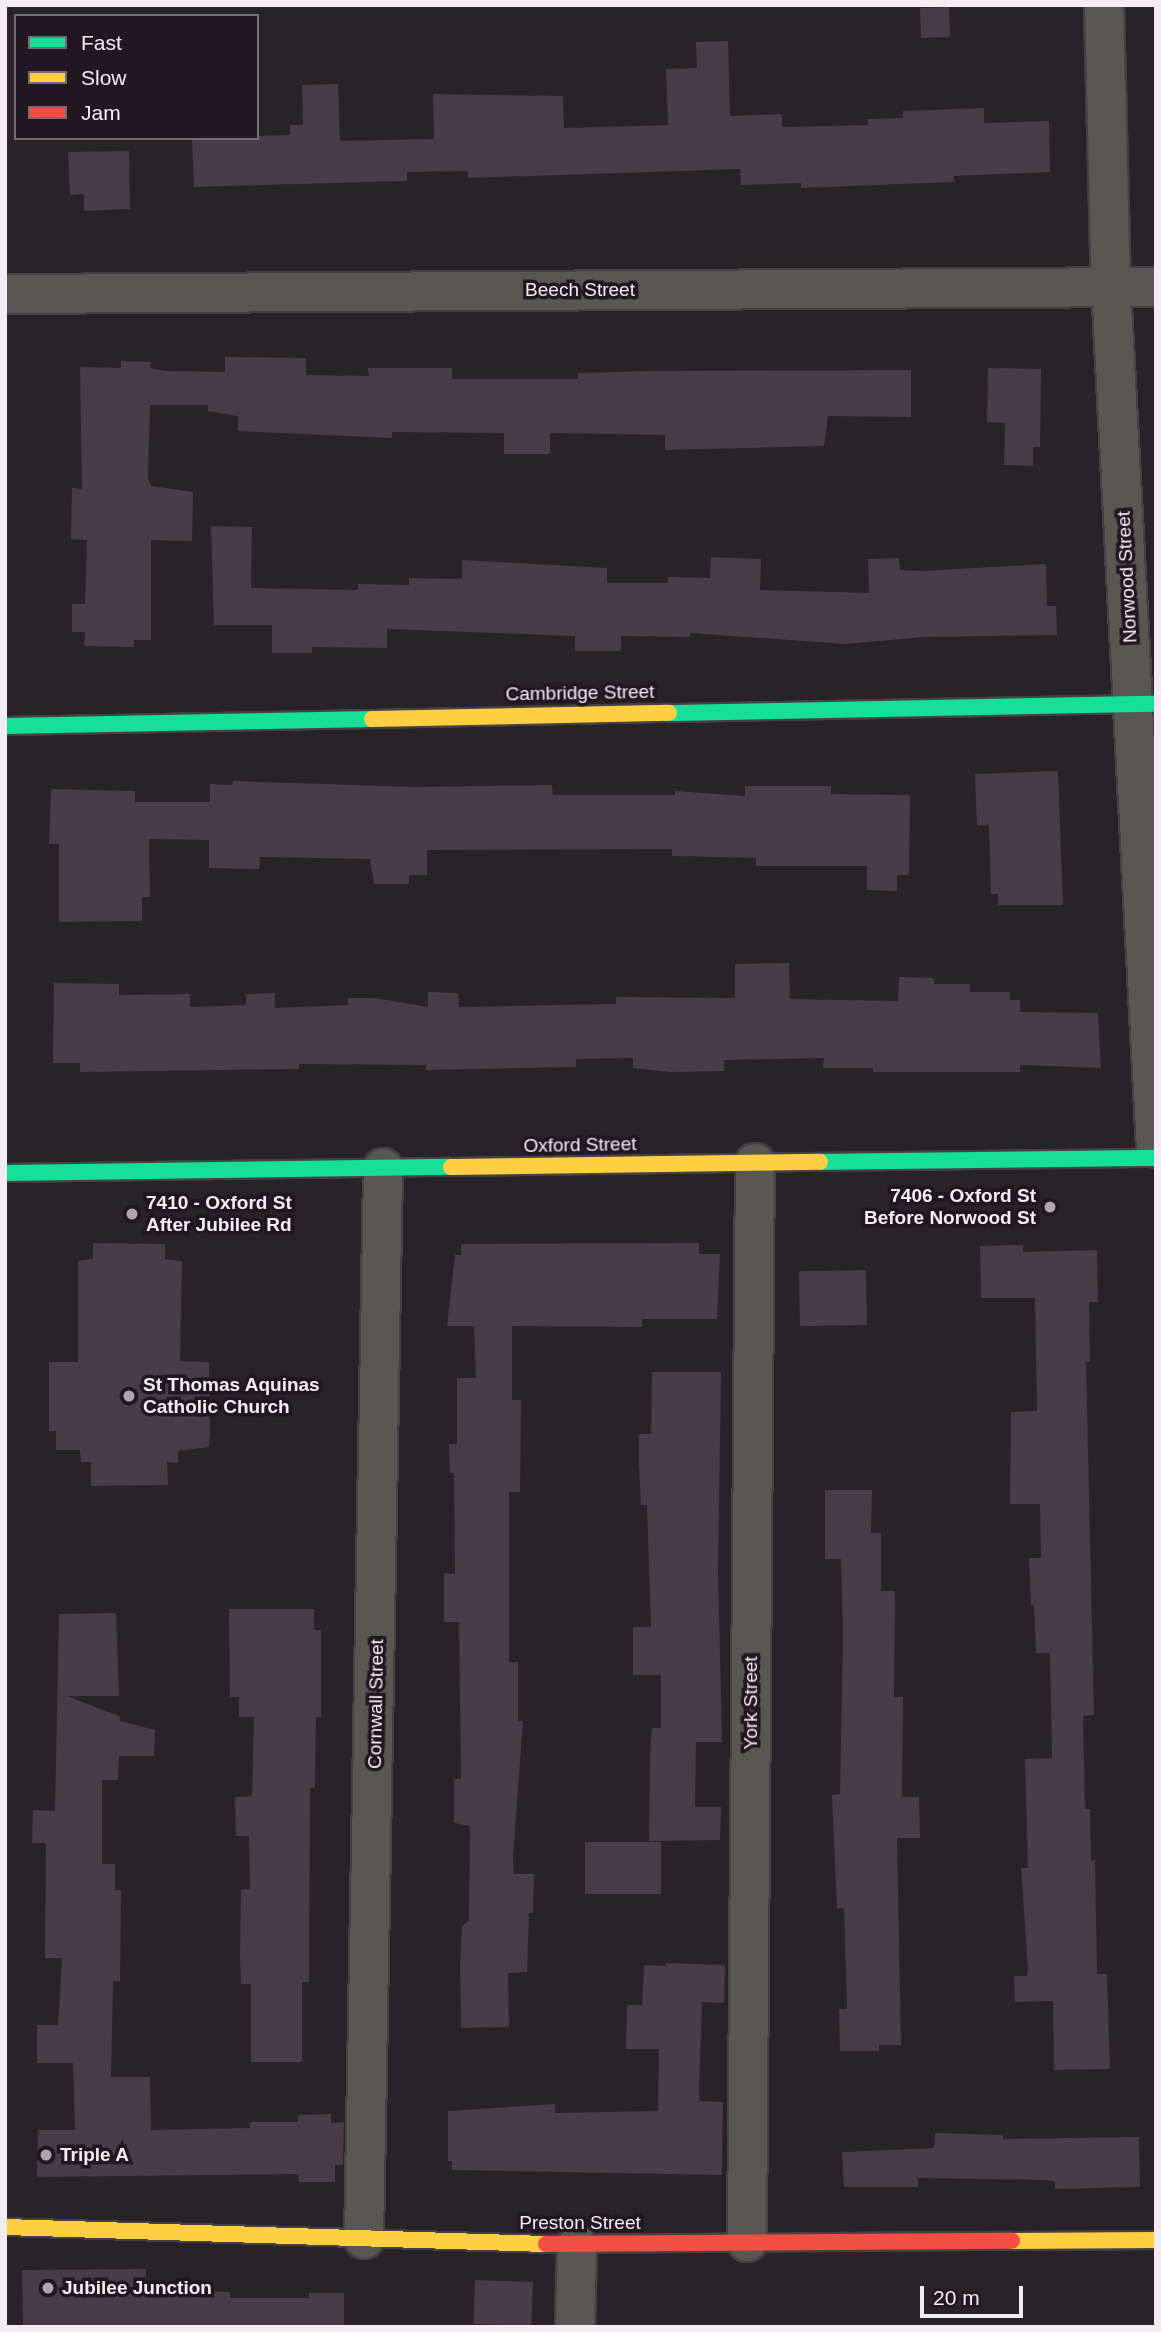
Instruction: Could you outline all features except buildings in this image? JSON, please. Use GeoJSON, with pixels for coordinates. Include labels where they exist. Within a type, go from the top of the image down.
{"type":"FeatureCollection","features":[{"type":"Feature","properties":{"kind":"street","name":"Norwood Street"},"geometry":{"type":"LineString","coordinates":[[1104,5],[1111,286],[1145,704],[1156,1148]]}},
{"type":"Feature","properties":{"kind":"street","name":"Beech Street"},"geometry":{"type":"LineString","coordinates":[[5,294],[1156,287]]}},
{"type":"Feature","properties":{"kind":"street","name":"Cambridge Street"},"geometry":{"type":"LineString","coordinates":[[5,726],[1145,704]]}},
{"type":"Feature","properties":{"kind":"street","name":"Oxford Street"},"geometry":{"type":"LineString","coordinates":[[5,1173],[1156,1158]]}},
{"type":"Feature","properties":{"kind":"street","name":"York Street"},"geometry":{"type":"LineString","coordinates":[[747,2242],[755,1163]]}},
{"type":"Feature","properties":{"kind":"street","name":"Cornwall Street"},"geometry":{"type":"LineString","coordinates":[[363,2239],[383,1168]]}},
{"type":"Feature","properties":{"kind":"street","name":"Preston Street"},"geometry":{"type":"LineString","coordinates":[[5,2227],[577,2245],[1156,2240]]}},
{"type":"Feature","properties":{"kind":"street"},"geometry":{"type":"LineString","coordinates":[[575,2327],[577,2245]]}},
{"type":"Feature","properties":{"kind":"traffic: fast"},"geometry":{"type":"LineString","coordinates":[[669,713],[1156,704]]}},
{"type":"Feature","properties":{"kind":"traffic: fast"},"geometry":{"type":"LineString","coordinates":[[5,726],[372,719]]}},
{"type":"Feature","properties":{"kind":"traffic: fast"},"geometry":{"type":"LineString","coordinates":[[820,1162],[1156,1158]]}},
{"type":"Feature","properties":{"kind":"traffic: fast"},"geometry":{"type":"LineString","coordinates":[[5,1173],[451,1167]]}},
{"type":"Feature","properties":{"kind":"traffic: slow"},"geometry":{"type":"LineString","coordinates":[[372,719],[669,713]]}},
{"type":"Feature","properties":{"kind":"traffic: slow"},"geometry":{"type":"LineString","coordinates":[[451,1167],[820,1162]]}},
{"type":"Feature","properties":{"kind":"traffic: slow"},"geometry":{"type":"LineString","coordinates":[[5,2227],[546,2244]]}},
{"type":"Feature","properties":{"kind":"traffic: slow"},"geometry":{"type":"LineString","coordinates":[[1012,2241],[1156,2240]]}},
{"type":"Feature","properties":{"kind":"traffic: jam"},"geometry":{"type":"LineString","coordinates":[[546,2244],[1012,2241]]}},
{"type":"Feature","properties":{"kind":"place","name":"7406 - Oxford St Before Norwood St"},"geometry":{"type":"Point","coordinates":[1050,1207]}},
{"type":"Feature","properties":{"kind":"place","name":"7410 - Oxford St After Jubilee Rd"},"geometry":{"type":"Point","coordinates":[132,1214]}},
{"type":"Feature","properties":{"kind":"place","name":"St Thomas Aquinas Catholic Church"},"geometry":{"type":"Point","coordinates":[129,1396]}},
{"type":"Feature","properties":{"kind":"place","name":"Triple A"},"geometry":{"type":"Point","coordinates":[46,2155]}},
{"type":"Feature","properties":{"kind":"place","name":"Jubilee Junction"},"geometry":{"type":"Point","coordinates":[48,2288]}}]}
